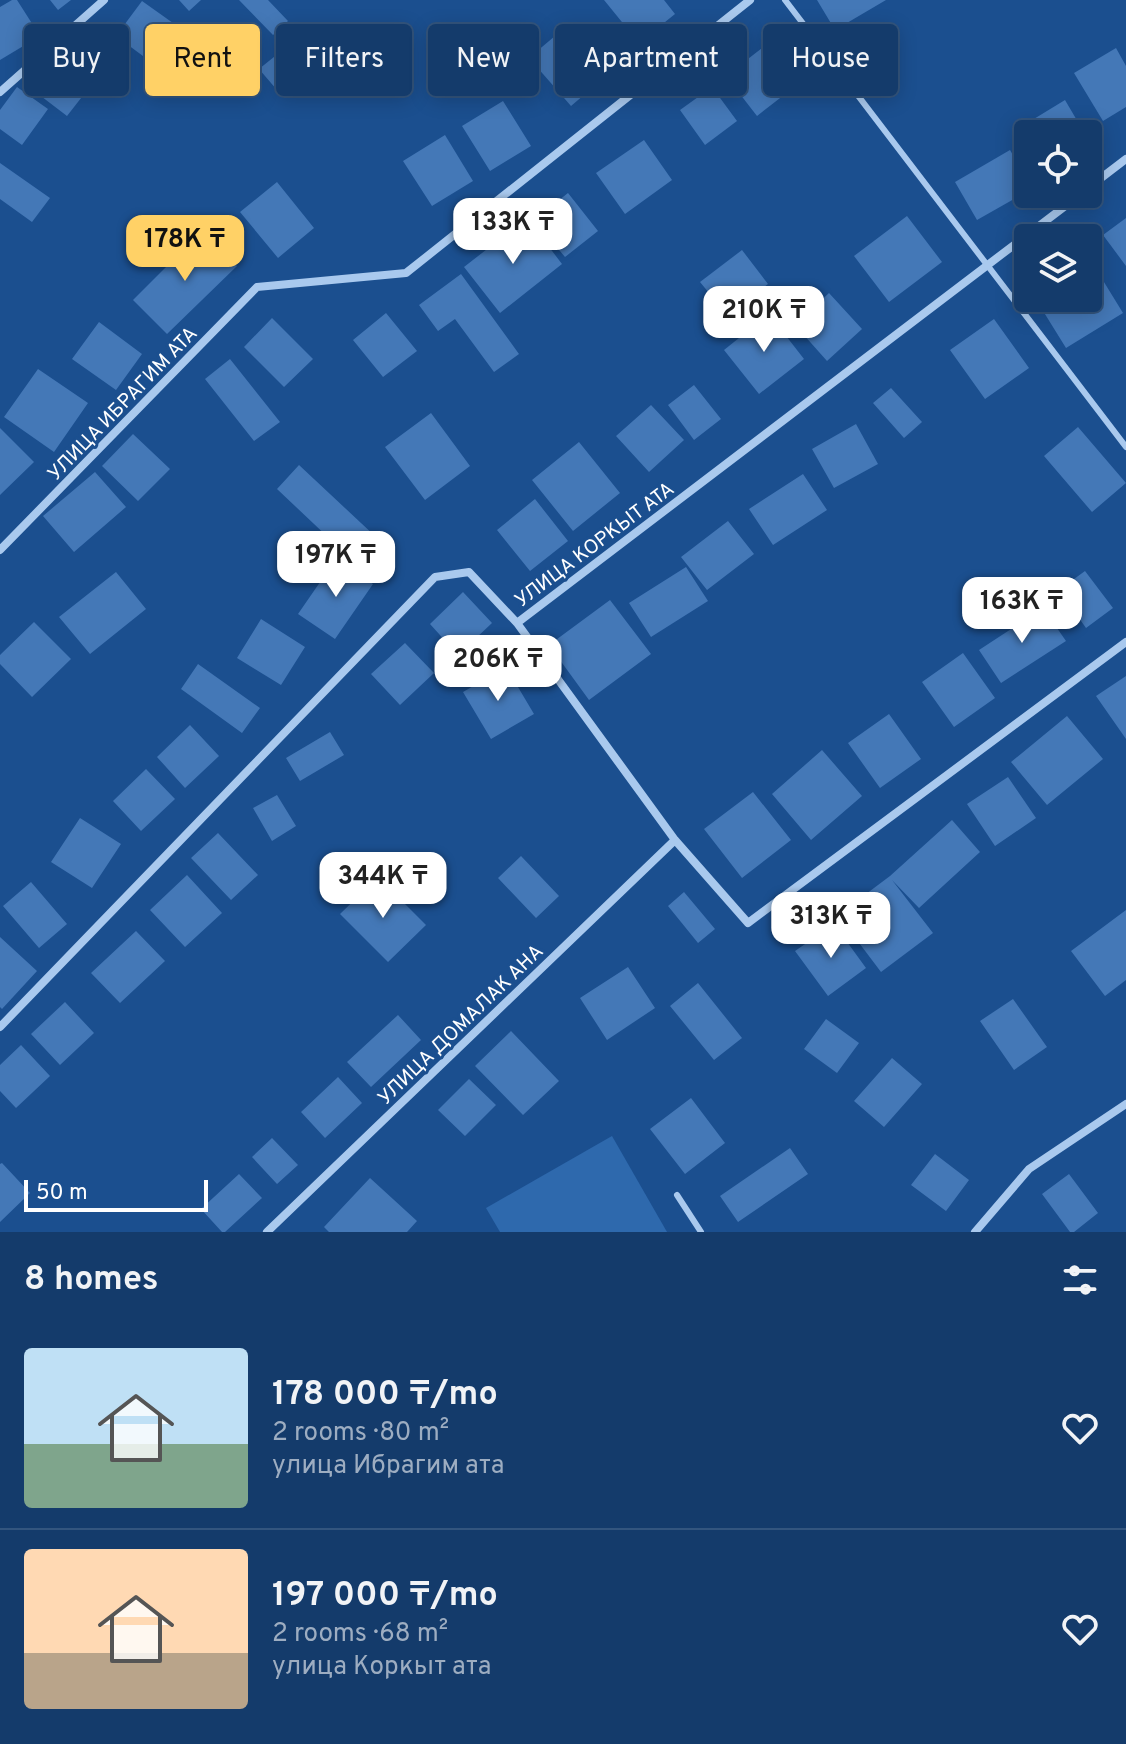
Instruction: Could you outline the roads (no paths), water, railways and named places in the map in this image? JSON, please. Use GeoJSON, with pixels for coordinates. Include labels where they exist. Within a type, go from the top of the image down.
{"type":"FeatureCollection","features":[{"type":"Feature","properties":{"kind":"street"},"geometry":{"type":"LineString","coordinates":[[0,92],[104,0]]}},
{"type":"Feature","properties":{"kind":"street","name":"УЛИЦА ИБРАГИМ АТА"},"geometry":{"type":"LineString","coordinates":[[0,550],[257,287],[406,273],[750,0]]}},
{"type":"Feature","properties":{"kind":"street"},"geometry":{"type":"LineString","coordinates":[[1102,177],[1126,159]]}},
{"type":"Feature","properties":{"kind":"street","name":"УЛИЦА КОРКЫТ АТА"},"geometry":{"type":"LineString","coordinates":[[0,1027],[435,577],[469,572],[517,623],[1063,208]]}},
{"type":"Feature","properties":{"kind":"street"},"geometry":{"type":"LineString","coordinates":[[517,623],[675,840],[748,923],[1126,642]]}},
{"type":"Feature","properties":{"kind":"street","name":"УЛИЦА ДОМАЛАК АНА"},"geometry":{"type":"LineString","coordinates":[[267,1232],[675,840]]}},
{"type":"Feature","properties":{"kind":"street"},"geometry":{"type":"LineString","coordinates":[[975,1232],[1029,1169],[1126,1104]]}},
{"type":"Feature","properties":{"kind":"lane"},"geometry":{"type":"LineString","coordinates":[[785,0],[1126,447]]}},
{"type":"Feature","properties":{"kind":"lane"},"geometry":{"type":"LineString","coordinates":[[677,1195],[701,1232]]}}]}
